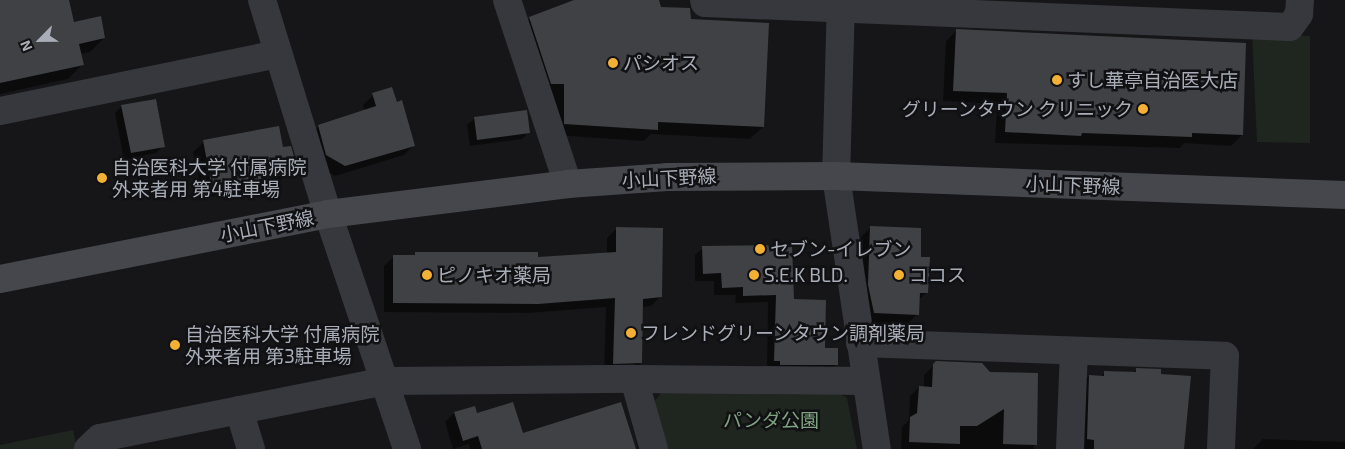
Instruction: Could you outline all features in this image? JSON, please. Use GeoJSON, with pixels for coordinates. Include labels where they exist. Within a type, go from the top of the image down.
{"type":"FeatureCollection","features":[{"type":"Feature","properties":{"kind":"main road","name":"小山下野線"},"geometry":{"type":"LineString","coordinates":[[0,279],[328,214],[568,184],[667,177],[836,176],[1345,195]]}},
{"type":"Feature","properties":{"kind":"street"},"geometry":{"type":"LineString","coordinates":[[262,0],[328,214],[407,449]]}},
{"type":"Feature","properties":{"kind":"street"},"geometry":{"type":"LineString","coordinates":[[507,0],[568,184]]}},
{"type":"Feature","properties":{"kind":"street"},"geometry":{"type":"LineString","coordinates":[[704,0],[705,3],[1148,10],[1290,27],[1299,14],[1300,0]]}},
{"type":"Feature","properties":{"kind":"street"},"geometry":{"type":"LineString","coordinates":[[841,4],[836,176],[877,449]]}},
{"type":"Feature","properties":{"kind":"street"},"geometry":{"type":"LineString","coordinates":[[0,111],[278,54]]}},
{"type":"Feature","properties":{"kind":"street"},"geometry":{"type":"LineString","coordinates":[[860,343],[1225,356],[1221,449]]}},
{"type":"Feature","properties":{"kind":"street"},"geometry":{"type":"LineString","coordinates":[[1070,449],[1074,351]]}},
{"type":"Feature","properties":{"kind":"street"},"geometry":{"type":"LineString","coordinates":[[88,449],[100,438],[384,381],[634,379],[866,381]]}},
{"type":"Feature","properties":{"kind":"street"},"geometry":{"type":"LineString","coordinates":[[634,379],[654,449]]}},
{"type":"Feature","properties":{"kind":"street"},"geometry":{"type":"LineString","coordinates":[[239,410],[251,449]]}},
{"type":"Feature","properties":{"kind":"green space"},"geometry":{"type":"Polygon","coordinates":[[[1252,34],[1310,36],[1310,143],[1257,142],[1252,34]]]}},
{"type":"Feature","properties":{"kind":"green space","name":"パンダ公園"},"geometry":{"type":"Polygon","coordinates":[[[663,390],[835,392],[847,398],[857,449],[665,449],[652,405],[663,390]]]}},
{"type":"Feature","properties":{"kind":"green space"},"geometry":{"type":"Polygon","coordinates":[[[73,430],[77,449],[0,449],[0,445],[73,430]]]}},
{"type":"Feature","properties":{"kind":"building"},"geometry":{"type":"Polygon","coordinates":[[[0,0],[69,0],[74,22],[101,16],[105,38],[79,44],[84,65],[0,83],[0,0]]]}},
{"type":"Feature","properties":{"kind":"building"},"geometry":{"type":"Polygon","coordinates":[[[574,0],[659,0],[661,7],[690,8],[691,19],[769,23],[764,127],[658,122],[658,130],[564,124],[564,84],[551,84],[529,17],[574,0]]]}},
{"type":"Feature","properties":{"kind":"building"},"geometry":{"type":"Polygon","coordinates":[[[956,29],[1246,43],[1243,135],[1192,133],[1192,137],[1082,133],[1081,136],[1005,132],[1007,93],[953,91],[956,29]]]}},
{"type":"Feature","properties":{"kind":"building"},"geometry":{"type":"Polygon","coordinates":[[[392,87],[397,102],[402,100],[415,146],[345,166],[326,155],[318,125],[376,106],[372,93],[392,87]]]}},
{"type":"Feature","properties":{"kind":"building"},"geometry":{"type":"Polygon","coordinates":[[[156,99],[165,147],[131,153],[121,105],[156,99]]]}},
{"type":"Feature","properties":{"kind":"building"},"geometry":{"type":"Polygon","coordinates":[[[527,110],[530,133],[477,140],[474,117],[527,110]]]}},
{"type":"Feature","properties":{"kind":"building"},"geometry":{"type":"Polygon","coordinates":[[[279,126],[283,147],[291,146],[297,167],[288,169],[288,174],[212,189],[203,140],[279,126]]]}},
{"type":"Feature","properties":{"kind":"building","name":"ココス"},"geometry":{"type":"Polygon","coordinates":[[[870,226],[921,228],[921,257],[930,257],[928,293],[920,293],[919,315],[874,313],[868,285],[870,226]]]}},
{"type":"Feature","properties":{"kind":"building"},"geometry":{"type":"Polygon","coordinates":[[[616,227],[663,228],[662,297],[643,299],[642,363],[613,364],[615,298],[538,304],[393,303],[393,255],[415,255],[415,252],[538,252],[538,257],[616,252],[616,227]]]}},
{"type":"Feature","properties":{"kind":"building"},"geometry":{"type":"Polygon","coordinates":[[[792,245],[794,299],[826,300],[825,348],[838,348],[838,365],[780,365],[780,361],[774,361],[776,295],[743,296],[743,287],[722,288],[721,273],[703,274],[702,246],[792,245]]]}},
{"type":"Feature","properties":{"kind":"building"},"geometry":{"type":"Polygon","coordinates":[[[936,361],[982,363],[990,372],[1038,373],[1037,445],[1003,444],[1004,409],[977,426],[960,426],[960,444],[909,442],[910,417],[917,413],[919,386],[932,387],[933,364],[936,361]]]}},
{"type":"Feature","properties":{"kind":"building"},"geometry":{"type":"Polygon","coordinates":[[[1136,368],[1161,369],[1161,374],[1191,376],[1184,449],[1094,449],[1094,440],[1087,439],[1089,375],[1104,376],[1104,371],[1136,372],[1136,368]]]}},
{"type":"Feature","properties":{"kind":"building"},"geometry":{"type":"Polygon","coordinates":[[[513,402],[523,433],[621,402],[636,449],[482,449],[478,436],[463,441],[454,412],[475,406],[477,413],[513,402]]]}},
{"type":"Feature","properties":{"kind":"place","name":"パシオス"},"geometry":{"type":"Point","coordinates":[613,63]}},
{"type":"Feature","properties":{"kind":"place","name":"すし華亭自治医大店"},"geometry":{"type":"Point","coordinates":[1057,80]}},
{"type":"Feature","properties":{"kind":"place","name":"グリーンタウン クリニック"},"geometry":{"type":"Point","coordinates":[1143,109]}},
{"type":"Feature","properties":{"kind":"place","name":"自治医科大学 付属病院 外来者用 第4駐車場"},"geometry":{"type":"Point","coordinates":[102,178]}},
{"type":"Feature","properties":{"kind":"place","name":"セブン-イレブン"},"geometry":{"type":"Point","coordinates":[760,249]}},
{"type":"Feature","properties":{"kind":"place","name":"ピノキオ薬局"},"geometry":{"type":"Point","coordinates":[427,275]}},
{"type":"Feature","properties":{"kind":"place","name":"S.E.K BLD."},"geometry":{"type":"Point","coordinates":[754,275]}},
{"type":"Feature","properties":{"kind":"place","name":"ココス"},"geometry":{"type":"Point","coordinates":[899,275]}},
{"type":"Feature","properties":{"kind":"place","name":"フレンドグリーンタウン調剤薬局"},"geometry":{"type":"Point","coordinates":[631,333]}},
{"type":"Feature","properties":{"kind":"place","name":"自治医科大学 付属病院 外来者用 第3駐車場"},"geometry":{"type":"Point","coordinates":[175,345]}}]}
